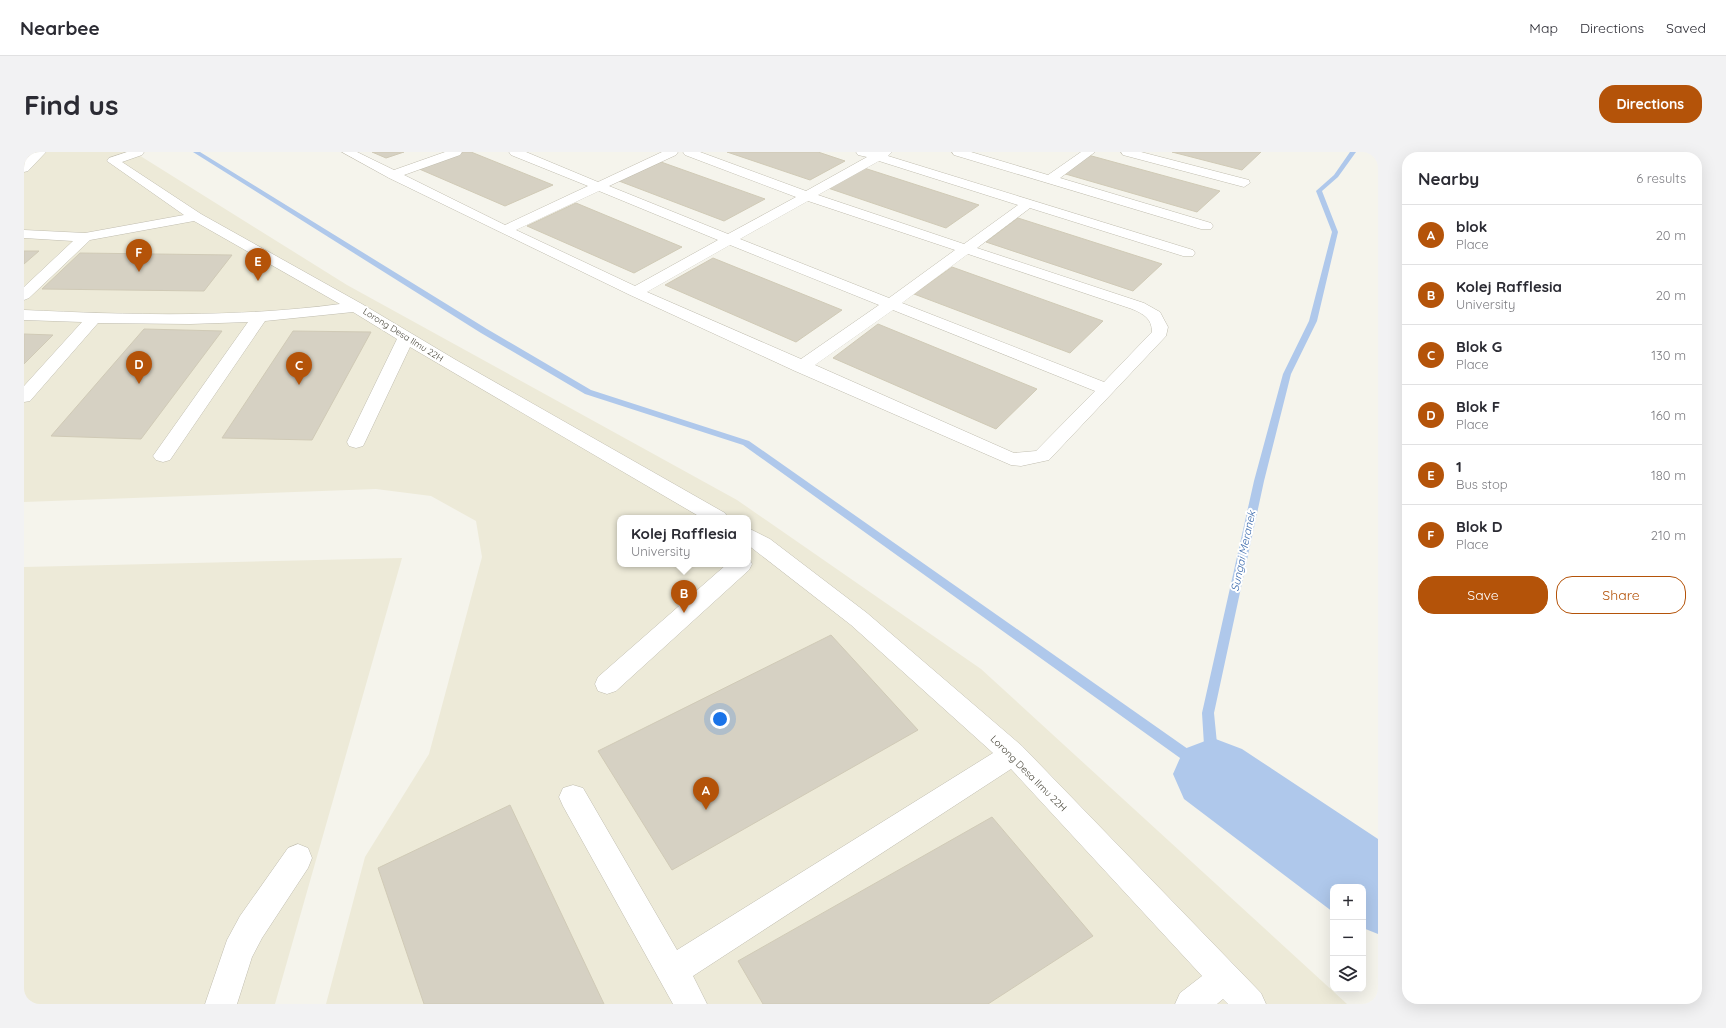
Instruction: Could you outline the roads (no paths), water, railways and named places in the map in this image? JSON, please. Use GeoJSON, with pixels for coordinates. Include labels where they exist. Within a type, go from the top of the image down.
{"type":"FeatureCollection","features":[{"type":"Feature","properties":{"kind":"street"},"geometry":{"type":"LineString","coordinates":[[26,164],[40,152]]}},
{"type":"Feature","properties":{"kind":"street","name":"Lorong Desa Ilmu 22H"},"geometry":{"type":"LineString","coordinates":[[107,156],[138,152]]}},
{"type":"Feature","properties":{"kind":"street"},"geometry":{"type":"LineString","coordinates":[[348,152],[505,230],[635,292],[1011,459],[1021,460],[1042,456],[1160,333],[1160,322],[1154,314],[1138,306],[807,196],[689,152]]}},
{"type":"Feature","properties":{"kind":"street"},"geometry":{"type":"LineString","coordinates":[[393,175],[456,152]]}},
{"type":"Feature","properties":{"kind":"street"},"geometry":{"type":"LineString","coordinates":[[515,152],[730,240],[1107,389]]}},
{"type":"Feature","properties":{"kind":"street"},"geometry":{"type":"LineString","coordinates":[[505,230],[672,152]]}},
{"type":"Feature","properties":{"kind":"street"},"geometry":{"type":"LineString","coordinates":[[862,152],[882,154],[1029,203],[1188,253]]}},
{"type":"Feature","properties":{"kind":"street"},"geometry":{"type":"LineString","coordinates":[[958,152],[1206,226]]}},
{"type":"Feature","properties":{"kind":"street"},"geometry":{"type":"LineString","coordinates":[[1049,180],[1089,152]]}},
{"type":"Feature","properties":{"kind":"street"},"geometry":{"type":"LineString","coordinates":[[1127,152],[1244,183]]}},
{"type":"Feature","properties":{"kind":"street"},"geometry":{"type":"LineString","coordinates":[[635,292],[882,154]]}},
{"type":"Feature","properties":{"kind":"street","name":"Lorong Desa Ilmu 22H"},"geometry":{"type":"LineString","coordinates":[[107,156],[196,217],[356,307],[713,515]]}},
{"type":"Feature","properties":{"kind":"street"},"geometry":{"type":"LineString","coordinates":[[801,366],[892,303],[1029,203]]}},
{"type":"Feature","properties":{"kind":"street"},"geometry":{"type":"LineString","coordinates":[[24,234],[85,237],[196,217]]}},
{"type":"Feature","properties":{"kind":"street"},"geometry":{"type":"LineString","coordinates":[[24,295],[85,237]]}},
{"type":"Feature","properties":{"kind":"street"},"geometry":{"type":"LineString","coordinates":[[24,315],[94,318],[259,318],[301,315],[356,307]]}},
{"type":"Feature","properties":{"kind":"street"},"geometry":{"type":"LineString","coordinates":[[24,397],[94,318]]}},
{"type":"Feature","properties":{"kind":"street"},"geometry":{"type":"LineString","coordinates":[[163,456],[259,318]]}},
{"type":"Feature","properties":{"kind":"street"},"geometry":{"type":"LineString","coordinates":[[356,442],[406,337]]}},
{"type":"Feature","properties":{"kind":"street","name":"Lorong Desa Ilmu 22H"},"geometry":{"type":"LineString","coordinates":[[753,545],[859,618],[1013,754],[1250,1004]]}},
{"type":"Feature","properties":{"kind":"street"},"geometry":{"type":"LineString","coordinates":[[606,684],[738,567]]}},
{"type":"Feature","properties":{"kind":"street"},"geometry":{"type":"LineString","coordinates":[[673,971],[1013,754]]}},
{"type":"Feature","properties":{"kind":"street"},"geometry":{"type":"LineString","coordinates":[[574,797],[691,1004]]}},
{"type":"Feature","properties":{"kind":"street"},"geometry":{"type":"LineString","coordinates":[[221,1004],[238,951],[250,927],[298,858]]}},
{"type":"Feature","properties":{"kind":"street"},"geometry":{"type":"LineString","coordinates":[[1191,1004],[1225,978]]}},
{"type":"Feature","properties":{"kind":"waterway"},"geometry":{"type":"LineString","coordinates":[[196,152],[484,331],[588,392],[746,443],[1213,774],[1208,713],[1259,481],[1287,374],[1313,321],[1335,232],[1319,191],[1336,176],[1353,152]]}},
{"type":"Feature","properties":{"kind":"waterway","name":"Sungai Meranek"},"geometry":{"type":"LineString","coordinates":[[1213,774],[1378,891]]}},
{"type":"Feature","properties":{"kind":"place","name":"Blok D"},"geometry":{"type":"Point","coordinates":[139,272]}},
{"type":"Feature","properties":{"kind":"place","name":"1"},"geometry":{"type":"Point","coordinates":[258,281]}},
{"type":"Feature","properties":{"kind":"place","name":"Blok F"},"geometry":{"type":"Point","coordinates":[139,384]}},
{"type":"Feature","properties":{"kind":"place","name":"Blok G"},"geometry":{"type":"Point","coordinates":[299,385]}},
{"type":"Feature","properties":{"kind":"place","name":"Kolej Rafflesia"},"geometry":{"type":"Point","coordinates":[684,613]}},
{"type":"Feature","properties":{"kind":"place","name":"blok"},"geometry":{"type":"Point","coordinates":[706,810]}}]}
